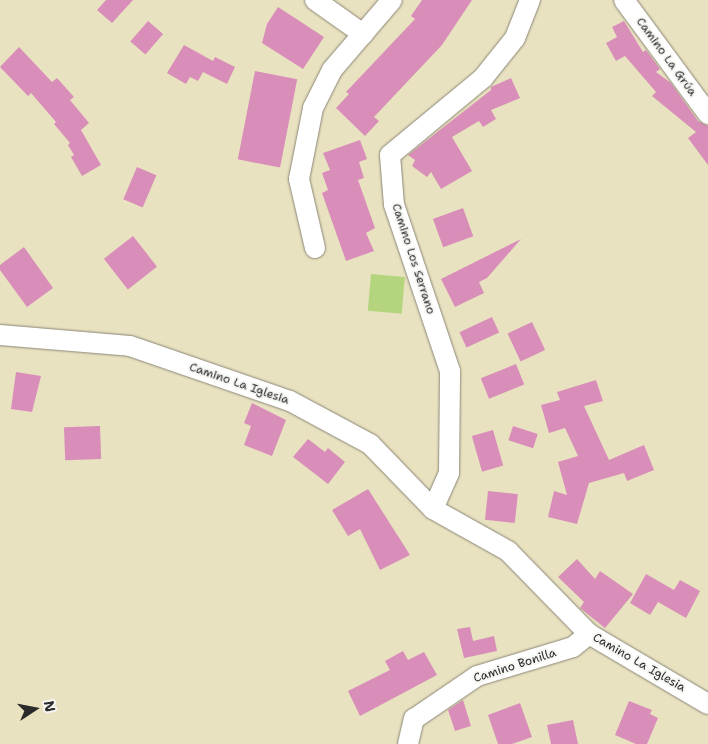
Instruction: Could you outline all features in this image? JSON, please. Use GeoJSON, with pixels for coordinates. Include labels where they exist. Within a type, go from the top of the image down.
{"type":"FeatureCollection","features":[{"type":"Feature","properties":{"kind":"street"},"geometry":{"type":"LineString","coordinates":[[315,0],[363,34]]}},
{"type":"Feature","properties":{"kind":"street"},"geometry":{"type":"LineString","coordinates":[[315,248],[299,179],[313,108],[332,70],[392,0]]}},
{"type":"Feature","properties":{"kind":"street","name":"Camino Los Serrano"},"geometry":{"type":"LineString","coordinates":[[433,509],[449,473],[450,370],[394,205],[390,155],[483,78],[515,38],[530,0]]}},
{"type":"Feature","properties":{"kind":"street","name":"Camino La Grúa"},"geometry":{"type":"LineString","coordinates":[[624,0],[708,114]]}},
{"type":"Feature","properties":{"kind":"street","name":"Camino La Iglesia"},"geometry":{"type":"LineString","coordinates":[[0,335],[130,346],[290,401],[370,444],[433,509],[508,551],[588,634],[708,704]]}},
{"type":"Feature","properties":{"kind":"street","name":"Camino Bonilla"},"geometry":{"type":"LineString","coordinates":[[408,744],[414,719],[477,676],[573,647],[588,634]]}},
{"type":"Feature","properties":{"kind":"green space"},"geometry":{"type":"Polygon","coordinates":[[[371,274],[405,277],[402,314],[368,311],[371,274]]]}},
{"type":"Feature","properties":{"kind":"building"},"geometry":{"type":"Polygon","coordinates":[[[106,0],[133,0],[112,23],[97,10],[106,0]]]}},
{"type":"Feature","properties":{"kind":"building"},"geometry":{"type":"Polygon","coordinates":[[[422,0],[472,0],[442,45],[374,117],[379,121],[365,136],[336,108],[349,94],[346,92],[415,19],[411,16],[422,0]]]}},
{"type":"Feature","properties":{"kind":"building"},"geometry":{"type":"Polygon","coordinates":[[[278,7],[324,37],[303,69],[262,43],[267,24],[278,7]]]}},
{"type":"Feature","properties":{"kind":"building"},"geometry":{"type":"Polygon","coordinates":[[[148,21],[163,34],[145,54],[130,41],[148,21]]]}},
{"type":"Feature","properties":{"kind":"building"},"geometry":{"type":"Polygon","coordinates":[[[624,21],[643,52],[646,50],[660,69],[656,72],[671,83],[698,121],[708,126],[708,165],[688,138],[696,132],[652,96],[656,92],[625,56],[616,61],[606,43],[617,37],[612,27],[624,21]]]}},
{"type":"Feature","properties":{"kind":"building"},"geometry":{"type":"Polygon","coordinates":[[[184,45],[213,61],[215,57],[235,67],[227,84],[203,72],[198,81],[190,77],[186,84],[167,73],[184,45]]]}},
{"type":"Feature","properties":{"kind":"building"},"geometry":{"type":"Polygon","coordinates":[[[19,47],[52,82],[57,78],[74,97],[70,100],[89,123],[81,130],[101,165],[82,176],[71,157],[74,155],[68,145],[70,143],[54,124],[56,122],[31,93],[28,96],[0,67],[19,47]]]}},
{"type":"Feature","properties":{"kind":"building"},"geometry":{"type":"Polygon","coordinates":[[[255,71],[297,79],[280,168],[238,159],[255,71]]]}},
{"type":"Feature","properties":{"kind":"building"},"geometry":{"type":"Polygon","coordinates":[[[511,78],[520,98],[491,110],[496,119],[483,127],[479,121],[452,137],[472,171],[441,189],[431,172],[427,177],[412,166],[415,160],[408,155],[491,90],[491,87],[511,78]]]}},
{"type":"Feature","properties":{"kind":"building"},"geometry":{"type":"Polygon","coordinates":[[[360,140],[367,159],[359,162],[364,178],[358,180],[375,228],[366,233],[374,251],[346,261],[322,193],[328,190],[322,173],[330,170],[323,153],[360,140]]]}},
{"type":"Feature","properties":{"kind":"building"},"geometry":{"type":"Polygon","coordinates":[[[137,167],[156,175],[143,207],[123,199],[137,167]]]}},
{"type":"Feature","properties":{"kind":"building"},"geometry":{"type":"Polygon","coordinates":[[[463,208],[473,236],[443,247],[433,219],[463,208]]]}},
{"type":"Feature","properties":{"kind":"building"},"geometry":{"type":"Polygon","coordinates":[[[133,236],[157,267],[128,290],[104,259],[133,236]]]}},
{"type":"Feature","properties":{"kind":"building"},"geometry":{"type":"Polygon","coordinates":[[[521,239],[487,278],[479,282],[484,293],[455,307],[441,279],[521,239]]]}},
{"type":"Feature","properties":{"kind":"building"},"geometry":{"type":"Polygon","coordinates":[[[24,247],[53,288],[27,307],[0,270],[0,265],[24,247]]]}},
{"type":"Feature","properties":{"kind":"building"},"geometry":{"type":"Polygon","coordinates":[[[492,317],[499,332],[467,348],[459,332],[492,317]]]}},
{"type":"Feature","properties":{"kind":"building"},"geometry":{"type":"Polygon","coordinates":[[[532,322],[545,350],[521,362],[508,333],[532,322]]]}},
{"type":"Feature","properties":{"kind":"building"},"geometry":{"type":"Polygon","coordinates":[[[516,364],[524,384],[489,399],[481,378],[516,364]]]}},
{"type":"Feature","properties":{"kind":"building"},"geometry":{"type":"Polygon","coordinates":[[[16,372],[41,376],[32,412],[11,409],[16,372]]]}},
{"type":"Feature","properties":{"kind":"building"},"geometry":{"type":"Polygon","coordinates":[[[596,380],[603,401],[584,406],[609,460],[644,445],[654,470],[627,481],[624,473],[589,483],[577,524],[548,517],[554,491],[567,495],[558,462],[578,456],[565,428],[549,433],[541,405],[560,400],[557,392],[596,380]]]}},
{"type":"Feature","properties":{"kind":"building"},"geometry":{"type":"Polygon","coordinates":[[[252,403],[286,420],[272,456],[244,445],[251,426],[244,423],[252,403]]]}},
{"type":"Feature","properties":{"kind":"building"},"geometry":{"type":"Polygon","coordinates":[[[100,426],[101,459],[65,460],[64,427],[100,426]]]}},
{"type":"Feature","properties":{"kind":"building"},"geometry":{"type":"Polygon","coordinates":[[[513,426],[538,434],[533,448],[508,440],[513,426]]]}},
{"type":"Feature","properties":{"kind":"building"},"geometry":{"type":"Polygon","coordinates":[[[493,430],[503,466],[482,472],[472,436],[493,430]]]}},
{"type":"Feature","properties":{"kind":"building"},"geometry":{"type":"Polygon","coordinates":[[[308,439],[325,452],[328,448],[345,462],[328,484],[293,457],[308,439]]]}},
{"type":"Feature","properties":{"kind":"building"},"geometry":{"type":"Polygon","coordinates":[[[368,489],[410,555],[380,570],[360,529],[348,536],[332,510],[368,489]]]}},
{"type":"Feature","properties":{"kind":"building"},"geometry":{"type":"Polygon","coordinates":[[[488,491],[518,494],[515,523],[485,520],[488,491]]]}},
{"type":"Feature","properties":{"kind":"building"},"geometry":{"type":"Polygon","coordinates":[[[577,559],[595,579],[600,571],[633,594],[605,628],[580,608],[584,602],[558,577],[577,559]]]}},
{"type":"Feature","properties":{"kind":"building"},"geometry":{"type":"Polygon","coordinates":[[[646,574],[674,590],[680,580],[700,591],[686,618],[658,602],[650,615],[630,603],[646,574]]]}},
{"type":"Feature","properties":{"kind":"building"},"geometry":{"type":"Polygon","coordinates":[[[470,627],[473,641],[494,636],[497,651],[464,658],[457,629],[470,627]]]}},
{"type":"Feature","properties":{"kind":"building"},"geometry":{"type":"Polygon","coordinates":[[[403,651],[408,660],[424,652],[437,675],[360,716],[348,691],[390,670],[385,661],[403,651]]]}},
{"type":"Feature","properties":{"kind":"building"},"geometry":{"type":"Polygon","coordinates":[[[463,700],[471,726],[455,731],[448,710],[463,700]]]}},
{"type":"Feature","properties":{"kind":"building"},"geometry":{"type":"Polygon","coordinates":[[[629,701],[652,710],[650,714],[658,718],[647,744],[636,744],[615,735],[629,701]]]}},
{"type":"Feature","properties":{"kind":"building"},"geometry":{"type":"Polygon","coordinates":[[[520,703],[532,737],[512,744],[498,744],[488,715],[520,703]]]}},
{"type":"Feature","properties":{"kind":"building"},"geometry":{"type":"Polygon","coordinates":[[[573,720],[578,744],[551,744],[547,725],[573,720]]]}}]}
